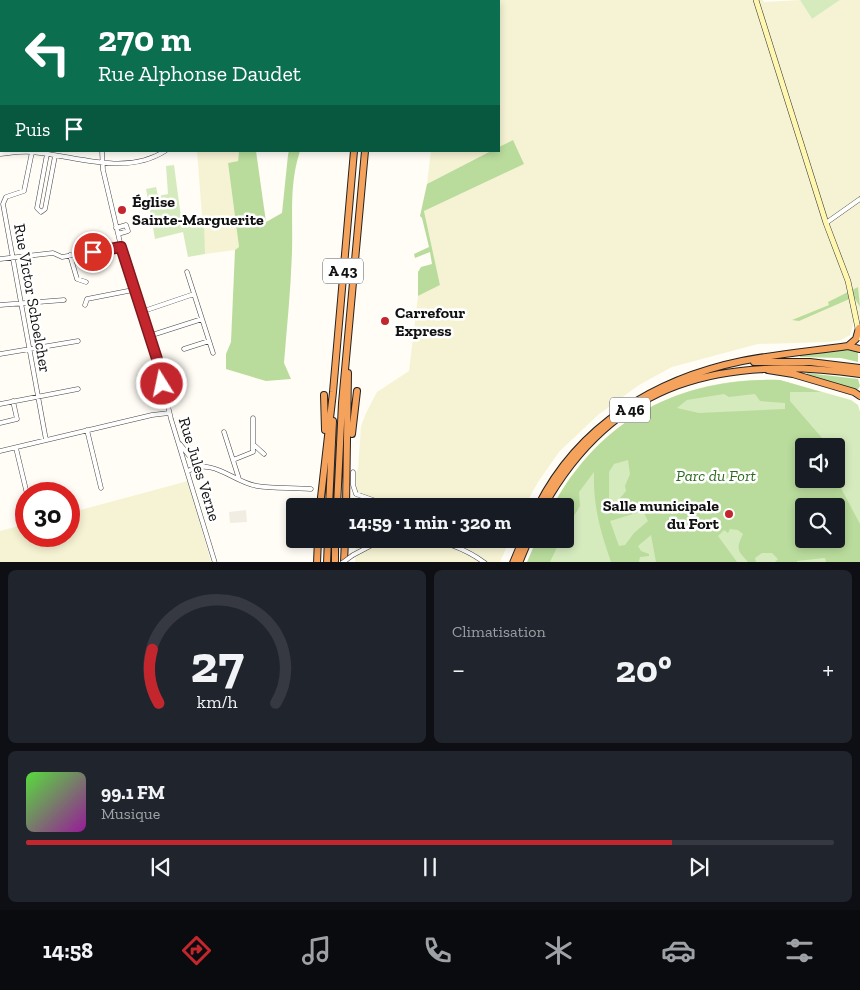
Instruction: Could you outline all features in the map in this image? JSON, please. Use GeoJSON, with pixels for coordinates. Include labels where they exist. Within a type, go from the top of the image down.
{"type":"FeatureCollection","features":[{"type":"Feature","properties":{"kind":"highway","name":"A 43"},"geometry":{"type":"LineString","coordinates":[[330,498],[333,392],[354,152]]}},
{"type":"Feature","properties":{"kind":"highway","name":"A 43"},"geometry":{"type":"LineString","coordinates":[[337,498],[348,324],[364,152]]}},
{"type":"Feature","properties":{"kind":"highway"},"geometry":{"type":"LineString","coordinates":[[348,324],[350,469]]}},
{"type":"Feature","properties":{"kind":"highway"},"geometry":{"type":"LineString","coordinates":[[848,346],[856,339],[859,328]]}},
{"type":"Feature","properties":{"kind":"highway"},"geometry":{"type":"LineString","coordinates":[[703,371],[744,360],[848,346],[860,349]]}},
{"type":"Feature","properties":{"kind":"highway","name":"A 46"},"geometry":{"type":"LineString","coordinates":[[543,498],[568,460],[609,418],[653,390],[703,371],[736,364],[775,361],[857,371]]}},
{"type":"Feature","properties":{"kind":"highway","name":"A 46"},"geometry":{"type":"LineString","coordinates":[[549,498],[560,480],[582,452],[626,413],[655,396],[688,381],[718,373],[752,368],[792,367],[857,371]]}},
{"type":"Feature","properties":{"kind":"highway"},"geometry":{"type":"LineString","coordinates":[[752,368],[793,374],[858,393]]}},
{"type":"Feature","properties":{"kind":"highway"},"geometry":{"type":"LineString","coordinates":[[321,498],[333,392]]}},
{"type":"Feature","properties":{"kind":"highway"},"geometry":{"type":"LineString","coordinates":[[347,498],[357,392]]}},
{"type":"Feature","properties":{"kind":"highway"},"geometry":{"type":"LineString","coordinates":[[324,394],[325,454]]}},
{"type":"Feature","properties":{"kind":"highway"},"geometry":{"type":"LineString","coordinates":[[317,562],[318,548]]}},
{"type":"Feature","properties":{"kind":"highway"},"geometry":{"type":"LineString","coordinates":[[327,562],[328,548]]}},
{"type":"Feature","properties":{"kind":"highway"},"geometry":{"type":"LineString","coordinates":[[335,548],[335,562]]}},
{"type":"Feature","properties":{"kind":"highway"},"geometry":{"type":"LineString","coordinates":[[343,562],[344,548]]}},
{"type":"Feature","properties":{"kind":"highway"},"geometry":{"type":"LineString","coordinates":[[513,562],[519,548]]}},
{"type":"Feature","properties":{"kind":"highway"},"geometry":{"type":"LineString","coordinates":[[519,562],[525,548]]}},
{"type":"Feature","properties":{"kind":"street"},"geometry":{"type":"LineString","coordinates":[[756,0],[826,223],[848,281],[860,338]]}},
{"type":"Feature","properties":{"kind":"street"},"geometry":{"type":"LineString","coordinates":[[0,154],[32,152],[102,163],[137,161],[162,152]]}},
{"type":"Feature","properties":{"kind":"street"},"geometry":{"type":"LineString","coordinates":[[1,204],[6,197],[24,191],[32,152]]}},
{"type":"Feature","properties":{"kind":"street","name":"Rue Jules Verne"},"geometry":{"type":"LineString","coordinates":[[102,152],[102,163],[121,247],[133,290],[157,359],[169,413],[215,562]]}},
{"type":"Feature","properties":{"kind":"street"},"geometry":{"type":"LineString","coordinates":[[47,154],[36,208],[40,212],[45,209],[56,156]]}},
{"type":"Feature","properties":{"kind":"street"},"geometry":{"type":"LineString","coordinates":[[826,223],[860,199]]}},
{"type":"Feature","properties":{"kind":"street","name":"Rue Victor Schoelcher"},"geometry":{"type":"LineString","coordinates":[[1,204],[13,258],[46,440]]}},
{"type":"Feature","properties":{"kind":"street"},"geometry":{"type":"LineString","coordinates":[[116,228],[126,225],[128,231],[118,234]]}},
{"type":"Feature","properties":{"kind":"street"},"geometry":{"type":"LineString","coordinates":[[0,259],[53,253],[62,257],[121,247]]}},
{"type":"Feature","properties":{"kind":"street"},"geometry":{"type":"LineString","coordinates":[[70,255],[77,278],[86,282]]}},
{"type":"Feature","properties":{"kind":"street"},"geometry":{"type":"LineString","coordinates":[[187,272],[213,353]]}},
{"type":"Feature","properties":{"kind":"street"},"geometry":{"type":"LineString","coordinates":[[85,305],[87,299],[133,290]]}},
{"type":"Feature","properties":{"kind":"street"},"geometry":{"type":"LineString","coordinates":[[141,312],[194,294]]}},
{"type":"Feature","properties":{"kind":"street"},"geometry":{"type":"LineString","coordinates":[[0,305],[64,300]]}},
{"type":"Feature","properties":{"kind":"street"},"geometry":{"type":"LineString","coordinates":[[149,336],[202,319]]}},
{"type":"Feature","properties":{"kind":"street"},"geometry":{"type":"LineString","coordinates":[[0,354],[78,341]]}},
{"type":"Feature","properties":{"kind":"street"},"geometry":{"type":"LineString","coordinates":[[184,349],[209,341]]}},
{"type":"Feature","properties":{"kind":"street","name":"Rue Victor Schoelcher"},"geometry":{"type":"LineString","coordinates":[[38,397],[78,389]]}},
{"type":"Feature","properties":{"kind":"street"},"geometry":{"type":"LineString","coordinates":[[0,404],[38,397]]}},
{"type":"Feature","properties":{"kind":"street"},"geometry":{"type":"LineString","coordinates":[[0,423],[17,418],[13,402]]}},
{"type":"Feature","properties":{"kind":"street"},"geometry":{"type":"LineString","coordinates":[[0,452],[152,415],[169,413]]}},
{"type":"Feature","properties":{"kind":"street"},"geometry":{"type":"LineString","coordinates":[[233,460],[251,454],[254,445],[253,418]]}},
{"type":"Feature","properties":{"kind":"street"},"geometry":{"type":"LineString","coordinates":[[87,430],[101,488]]}},
{"type":"Feature","properties":{"kind":"street"},"geometry":{"type":"LineString","coordinates":[[224,432],[239,479]]}},
{"type":"Feature","properties":{"kind":"street"},"geometry":{"type":"LineString","coordinates":[[180,444],[197,466]]}},
{"type":"Feature","properties":{"kind":"street"},"geometry":{"type":"LineString","coordinates":[[254,445],[264,454]]}},
{"type":"Feature","properties":{"kind":"street"},"geometry":{"type":"LineString","coordinates":[[16,448],[24,482]]}},
{"type":"Feature","properties":{"kind":"street"},"geometry":{"type":"LineString","coordinates":[[188,471],[197,466],[212,467],[259,486],[311,489]]}},
{"type":"Feature","properties":{"kind":"street"},"geometry":{"type":"LineString","coordinates":[[350,469],[352,485],[356,494],[367,498]]}},
{"type":"Feature","properties":{"kind":"street"},"geometry":{"type":"LineString","coordinates":[[343,562],[366,548]]}},
{"type":"Feature","properties":{"kind":"street"},"geometry":{"type":"LineString","coordinates":[[460,548],[485,562]]}},
{"type":"Feature","properties":{"kind":"shaded area"},"geometry":{"type":"Polygon","coordinates":[[[500,0],[763,0],[764,2],[800,0],[812,19],[840,0],[860,0],[860,319],[854,321],[850,335],[841,340],[758,344],[672,367],[639,385],[598,415],[559,452],[529,498],[357,498],[356,473],[358,469],[361,426],[366,413],[377,392],[409,371],[418,296],[440,285],[424,211],[513,140],[500,146],[500,0]]]}},
{"type":"Feature","properties":{"kind":"shaded area"},"geometry":{"type":"Polygon","coordinates":[[[197,152],[239,152],[238,161],[228,163],[239,247],[235,250],[205,254],[197,152]]]}},
{"type":"Feature","properties":{"kind":"shaded area"},"geometry":{"type":"Polygon","coordinates":[[[431,152],[489,152],[427,184],[431,152]]]}},
{"type":"Feature","properties":{"kind":"shaded area"},"geometry":{"type":"Polygon","coordinates":[[[188,481],[211,562],[0,562],[0,531],[15,527],[15,547],[80,547],[80,510],[188,481]]]}},
{"type":"Feature","properties":{"kind":"shaded area"},"geometry":{"type":"Polygon","coordinates":[[[246,510],[247,522],[230,523],[229,512],[246,510]]]}},
{"type":"Feature","properties":{"kind":"shaded area"},"geometry":{"type":"Polygon","coordinates":[[[356,548],[506,548],[500,562],[355,562],[356,548]]]}},
{"type":"Feature","properties":{"kind":"green space"},"geometry":{"type":"Polygon","coordinates":[[[800,0],[840,0],[812,19],[800,0]]]}},
{"type":"Feature","properties":{"kind":"green space"},"geometry":{"type":"Polygon","coordinates":[[[513,140],[524,164],[424,211],[440,285],[418,296],[418,272],[421,267],[432,264],[430,252],[415,258],[414,254],[429,247],[420,216],[427,184],[489,152],[500,152],[500,146],[513,140]]]}},
{"type":"Feature","properties":{"kind":"green space"},"geometry":{"type":"Polygon","coordinates":[[[239,152],[256,152],[266,222],[282,213],[289,152],[300,152],[294,176],[292,201],[290,293],[284,363],[291,379],[266,381],[226,369],[226,354],[231,342],[235,250],[239,247],[228,163],[238,161],[239,152]]]}},
{"type":"Feature","properties":{"kind":"green space"},"geometry":{"type":"Polygon","coordinates":[[[174,165],[182,225],[204,223],[205,254],[188,257],[183,232],[155,239],[146,189],[156,187],[158,196],[168,194],[166,166],[174,165]]]}},
{"type":"Feature","properties":{"kind":"green space"},"geometry":{"type":"Polygon","coordinates":[[[858,287],[860,307],[854,297],[799,321],[792,320],[829,305],[828,302],[858,287]]]}},
{"type":"Feature","properties":{"kind":"green space"},"geometry":{"type":"Polygon","coordinates":[[[851,349],[858,352],[858,362],[841,358],[800,357],[800,355],[851,349]]]}},
{"type":"Feature","properties":{"kind":"green space"},"geometry":{"type":"Polygon","coordinates":[[[807,373],[858,379],[860,386],[858,389],[852,390],[806,376],[807,373]]]}},
{"type":"Feature","properties":{"kind":"green space","name":"Parc du Fort"},"geometry":{"type":"Polygon","coordinates":[[[780,380],[851,400],[858,405],[860,412],[860,562],[527,562],[533,548],[574,548],[574,498],[558,498],[570,478],[590,454],[613,433],[637,415],[664,401],[693,390],[724,383],[780,380]]]}},
{"type":"Feature","properties":{"kind":"green space","name":"Parc du Fort"},"geometry":{"type":"Polygon","coordinates":[[[780,380],[821,392],[790,392],[790,401],[822,438],[795,438],[795,488],[841,488],[860,524],[860,562],[826,562],[825,558],[797,562],[775,562],[778,559],[772,553],[762,553],[755,558],[756,562],[748,562],[739,549],[739,543],[743,534],[738,530],[730,529],[728,533],[724,530],[718,536],[737,562],[656,562],[651,535],[638,546],[641,551],[649,554],[649,556],[640,557],[639,562],[611,562],[598,518],[594,472],[579,492],[580,506],[574,516],[574,498],[558,498],[572,475],[595,449],[620,427],[647,409],[677,395],[710,386],[744,381],[780,380]],[[724,394],[687,400],[677,408],[699,413],[785,409],[785,403],[760,401],[755,394],[729,397],[724,394]],[[628,460],[614,464],[609,472],[609,507],[615,504],[626,491],[625,486],[630,474],[628,460]],[[643,511],[610,521],[619,546],[625,545],[634,533],[648,521],[643,511]]]}},
{"type":"Feature","properties":{"kind":"green space"},"geometry":{"type":"Polygon","coordinates":[[[533,548],[557,548],[550,562],[527,562],[533,548]]]}},
{"type":"Feature","properties":{"kind":"place","name":"Église Sainte-Marguerite"},"geometry":{"type":"Point","coordinates":[122,210]}},
{"type":"Feature","properties":{"kind":"place","name":"Carrefour Express"},"geometry":{"type":"Point","coordinates":[385,321]}},
{"type":"Feature","properties":{"kind":"place","name":"Salle municipale du Fort"},"geometry":{"type":"Point","coordinates":[729,514]}},
{"type":"Feature","properties":{"kind":"route"},"geometry":{"type":"LineString","coordinates":[[93,252],[121,247],[133,290],[157,359],[162,384]]}}]}
